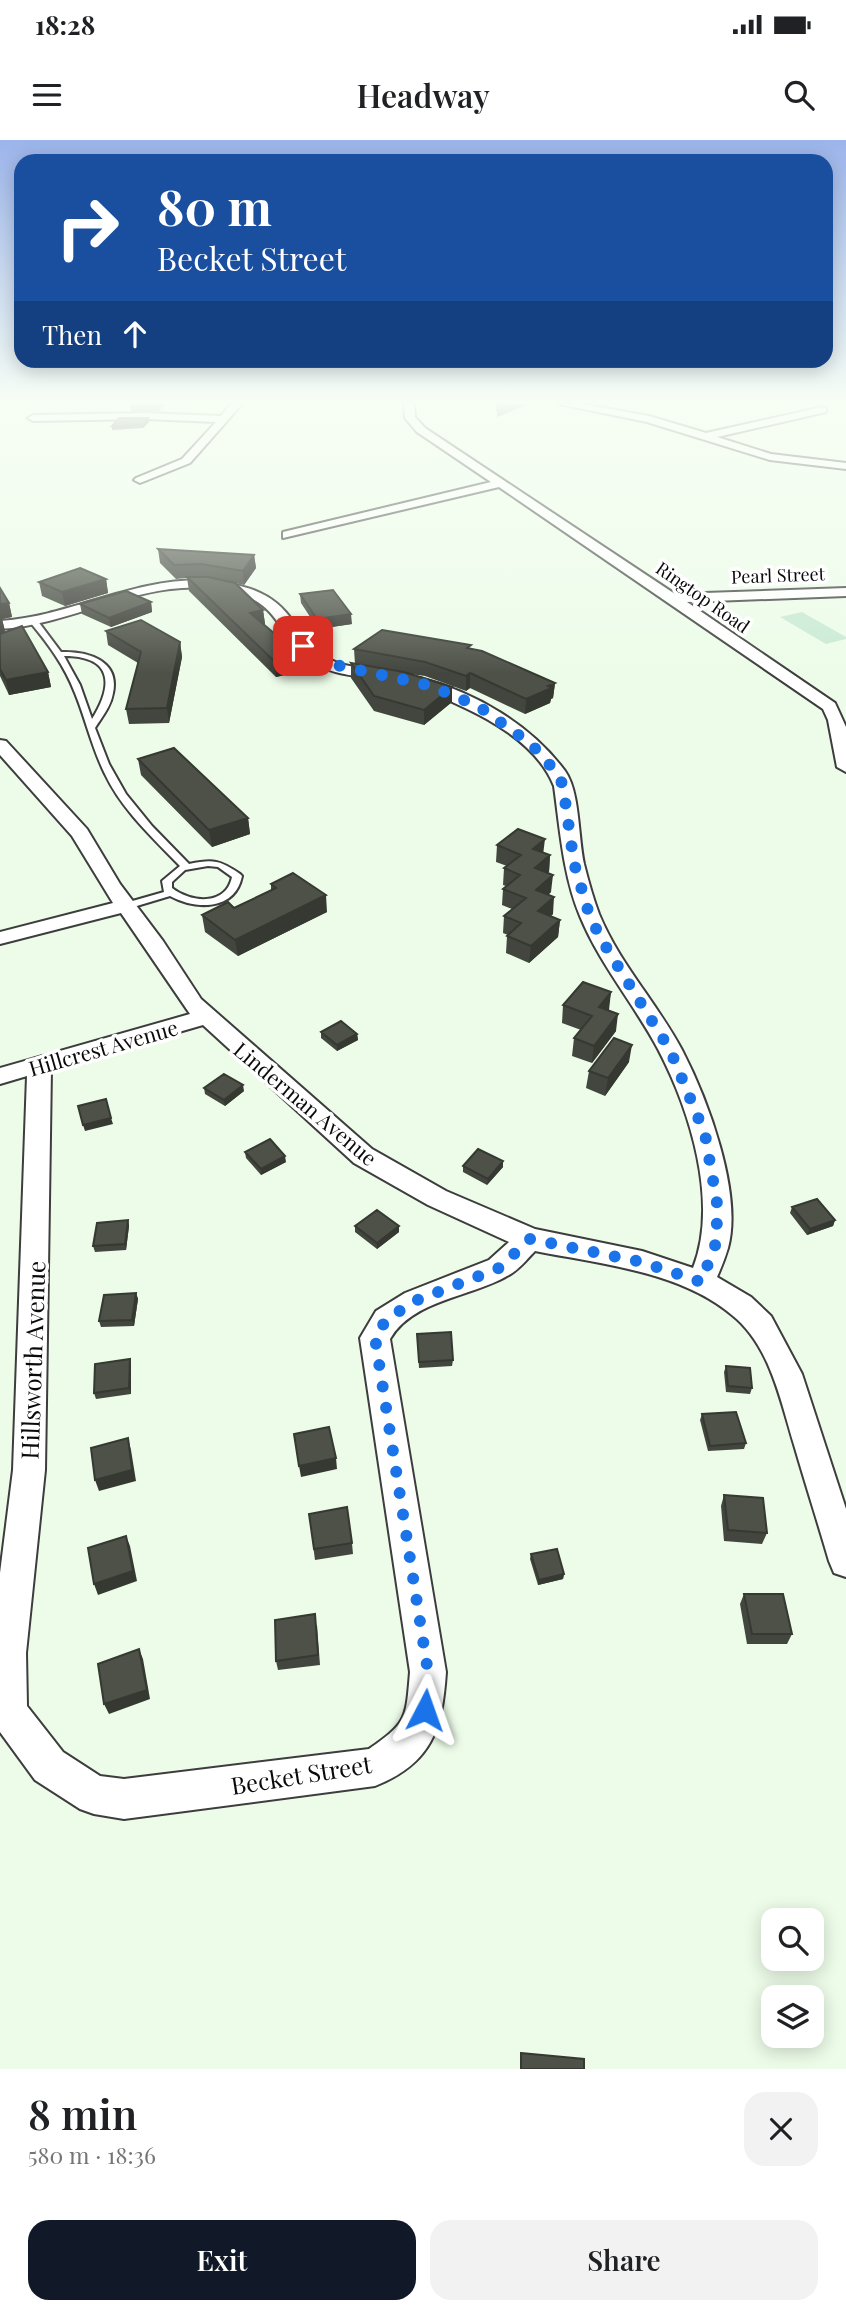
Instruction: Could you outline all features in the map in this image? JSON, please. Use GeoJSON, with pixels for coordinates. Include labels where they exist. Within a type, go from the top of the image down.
{"type":"FeatureCollection","features":[{"type":"Feature","properties":{"kind":"street"},"geometry":{"type":"LineString","coordinates":[[287,535],[456,494]]}},
{"type":"Feature","properties":{"kind":"street","name":"Ringtop Road"},"geometry":{"type":"LineString","coordinates":[[517,494],[829,706],[835,714],[839,730],[838,743],[846,767]]}},
{"type":"Feature","properties":{"kind":"street"},"geometry":{"type":"LineString","coordinates":[[0,625],[34,622],[125,593],[169,585],[219,587],[250,593],[263,598],[283,614],[303,646],[317,659],[349,670],[406,680],[445,691],[503,722],[531,744],[558,774],[563,786],[574,863],[589,914],[601,939],[670,1050],[705,1134],[718,1209],[715,1246],[701,1282]]}},
{"type":"Feature","properties":{"kind":"street","name":"Pearl Street"},"geometry":{"type":"LineString","coordinates":[[670,598],[846,592]]}},
{"type":"Feature","properties":{"kind":"street","name":"Linderman Avenue"},"geometry":{"type":"LineString","coordinates":[[0,745],[80,834],[205,1017],[363,1156],[437,1198],[530,1239],[642,1262],[701,1282],[741,1305],[761,1324],[787,1374],[846,1561]]}},
{"type":"Feature","properties":{"kind":"street"},"geometry":{"type":"LineString","coordinates":[[0,938],[127,906]]}},
{"type":"Feature","properties":{"kind":"street","name":"Hillcrest Avenue"},"geometry":{"type":"LineString","coordinates":[[0,1076],[205,1017]]}},
{"type":"Feature","properties":{"kind":"street","name":"Hillsworth Avenue"},"geometry":{"type":"LineString","coordinates":[[4,1653],[29,1470],[39,1066]]}},
{"type":"Feature","properties":{"kind":"street","name":"Becket Street"},"geometry":{"type":"LineString","coordinates":[[4,1653],[8,1712],[49,1766],[94,1795],[124,1799],[375,1767],[410,1743],[425,1710],[428,1672],[375,1338],[386,1320],[415,1301],[499,1268],[530,1239]]}},
{"type":"Feature","properties":{"kind":"lane"},"geometry":{"type":"LineString","coordinates":[[34,622],[48,636],[79,692],[91,729],[115,785],[154,836],[186,866]]}},
{"type":"Feature","properties":{"kind":"lane"},"geometry":{"type":"LineString","coordinates":[[57,654],[76,653],[94,657],[107,666],[110,692],[91,729]]}},
{"type":"Feature","properties":{"kind":"lane"},"geometry":{"type":"LineString","coordinates":[[221,864],[237,876],[237,883],[232,891],[210,901],[182,901],[170,892],[167,889],[167,881],[172,874],[186,866],[221,864]]}},
{"type":"Feature","properties":{"kind":"lane"},"geometry":{"type":"LineString","coordinates":[[127,906],[170,892]]}},
{"type":"Feature","properties":{"kind":"green space"},"geometry":{"type":"Polygon","coordinates":[[[802,612],[846,639],[826,644],[780,617],[802,612]]]}},
{"type":"Feature","properties":{"kind":"building"},"geometry":{"type":"Polygon","coordinates":[[[158,549],[254,555],[243,571],[201,564],[174,565],[158,549]]]}},
{"type":"Feature","properties":{"kind":"building"},"geometry":{"type":"Polygon","coordinates":[[[80,568],[106,579],[62,592],[39,582],[80,568]]]}},
{"type":"Feature","properties":{"kind":"building"},"geometry":{"type":"Polygon","coordinates":[[[187,577],[208,577],[235,583],[263,610],[250,613],[301,656],[275,662],[187,577]]]}},
{"type":"Feature","properties":{"kind":"building"},"geometry":{"type":"Polygon","coordinates":[[[0,588],[9,603],[0,604],[0,588]]]}},
{"type":"Feature","properties":{"kind":"building"},"geometry":{"type":"Polygon","coordinates":[[[333,590],[351,614],[317,619],[300,594],[333,590]]]}},
{"type":"Feature","properties":{"kind":"building"},"geometry":{"type":"Polygon","coordinates":[[[126,591],[151,602],[109,618],[80,604],[126,591]]]}},
{"type":"Feature","properties":{"kind":"building"},"geometry":{"type":"Polygon","coordinates":[[[141,620],[180,642],[167,708],[126,709],[141,652],[106,631],[141,620]]]}},
{"type":"Feature","properties":{"kind":"building"},"geometry":{"type":"Polygon","coordinates":[[[22,626],[48,672],[6,680],[0,669],[0,634],[22,626]]]}},
{"type":"Feature","properties":{"kind":"building"},"geometry":{"type":"Polygon","coordinates":[[[382,630],[471,645],[467,648],[482,651],[555,683],[548,686],[552,688],[526,699],[470,673],[466,676],[425,662],[354,649],[382,630]]]}},
{"type":"Feature","properties":{"kind":"building"},"geometry":{"type":"Polygon","coordinates":[[[351,663],[404,672],[452,687],[424,710],[374,696],[351,663]]]}},
{"type":"Feature","properties":{"kind":"building"},"geometry":{"type":"Polygon","coordinates":[[[174,748],[248,818],[209,830],[138,759],[174,748]]]}},
{"type":"Feature","properties":{"kind":"building"},"geometry":{"type":"Polygon","coordinates":[[[518,829],[545,839],[533,849],[550,855],[535,868],[553,875],[536,890],[554,897],[538,911],[560,920],[531,946],[507,936],[521,923],[504,916],[526,898],[503,889],[520,875],[504,868],[521,855],[497,845],[518,829]]]}},
{"type":"Feature","properties":{"kind":"building"},"geometry":{"type":"Polygon","coordinates":[[[293,873],[326,895],[235,940],[202,915],[228,902],[234,908],[276,888],[271,884],[293,873]]]}},
{"type":"Feature","properties":{"kind":"building"},"geometry":{"type":"Polygon","coordinates":[[[583,982],[611,992],[599,1007],[618,1014],[594,1046],[574,1038],[592,1016],[563,1005],[583,982]]]}},
{"type":"Feature","properties":{"kind":"building"},"geometry":{"type":"Polygon","coordinates":[[[341,1021],[357,1034],[337,1045],[321,1032],[341,1021]]]}},
{"type":"Feature","properties":{"kind":"building"},"geometry":{"type":"Polygon","coordinates":[[[614,1038],[632,1045],[608,1078],[589,1071],[614,1038]]]}},
{"type":"Feature","properties":{"kind":"building"},"geometry":{"type":"Polygon","coordinates":[[[224,1074],[243,1085],[224,1100],[204,1088],[224,1074]]]}},
{"type":"Feature","properties":{"kind":"building"},"geometry":{"type":"Polygon","coordinates":[[[106,1099],[111,1118],[83,1125],[78,1106],[106,1099]]]}},
{"type":"Feature","properties":{"kind":"building"},"geometry":{"type":"Polygon","coordinates":[[[270,1139],[285,1156],[261,1169],[245,1152],[270,1139]]]}},
{"type":"Feature","properties":{"kind":"building"},"geometry":{"type":"Polygon","coordinates":[[[478,1149],[503,1161],[488,1179],[463,1166],[478,1149]]]}},
{"type":"Feature","properties":{"kind":"building"},"geometry":{"type":"Polygon","coordinates":[[[817,1199],[835,1220],[810,1229],[792,1207],[817,1199]]]}},
{"type":"Feature","properties":{"kind":"building"},"geometry":{"type":"Polygon","coordinates":[[[377,1210],[399,1226],[377,1243],[355,1226],[377,1210]]]}},
{"type":"Feature","properties":{"kind":"building"},"geometry":{"type":"Polygon","coordinates":[[[128,1220],[125,1244],[93,1246],[97,1223],[128,1220]]]}},
{"type":"Feature","properties":{"kind":"building"},"geometry":{"type":"Polygon","coordinates":[[[136,1293],[132,1320],[99,1321],[104,1295],[136,1293]]]}},
{"type":"Feature","properties":{"kind":"building"},"geometry":{"type":"Polygon","coordinates":[[[451,1332],[453,1360],[419,1362],[417,1334],[451,1332]]]}},
{"type":"Feature","properties":{"kind":"building"},"geometry":{"type":"Polygon","coordinates":[[[130,1359],[129,1388],[94,1393],[95,1364],[130,1359]]]}},
{"type":"Feature","properties":{"kind":"building"},"geometry":{"type":"Polygon","coordinates":[[[726,1366],[750,1368],[752,1388],[728,1386],[726,1366]]]}},
{"type":"Feature","properties":{"kind":"building"},"geometry":{"type":"Polygon","coordinates":[[[736,1412],[746,1443],[710,1446],[702,1414],[736,1412]]]}},
{"type":"Feature","properties":{"kind":"building"},"geometry":{"type":"Polygon","coordinates":[[[329,1427],[336,1458],[299,1466],[294,1434],[329,1427]]]}},
{"type":"Feature","properties":{"kind":"building"},"geometry":{"type":"Polygon","coordinates":[[[128,1438],[132,1470],[95,1480],[91,1448],[128,1438]]]}},
{"type":"Feature","properties":{"kind":"building"},"geometry":{"type":"Polygon","coordinates":[[[724,1495],[763,1498],[767,1533],[728,1530],[724,1495]]]}},
{"type":"Feature","properties":{"kind":"building"},"geometry":{"type":"Polygon","coordinates":[[[347,1507],[352,1543],[314,1549],[309,1514],[347,1507]]]}},
{"type":"Feature","properties":{"kind":"building"},"geometry":{"type":"Polygon","coordinates":[[[126,1536],[133,1571],[94,1584],[88,1548],[126,1536]]]}},
{"type":"Feature","properties":{"kind":"building"},"geometry":{"type":"Polygon","coordinates":[[[557,1549],[564,1574],[539,1580],[531,1554],[557,1549]]]}},
{"type":"Feature","properties":{"kind":"building"},"geometry":{"type":"Polygon","coordinates":[[[744,1594],[783,1594],[792,1634],[752,1634],[744,1594]]]}},
{"type":"Feature","properties":{"kind":"building"},"geometry":{"type":"Polygon","coordinates":[[[315,1614],[318,1655],[276,1661],[275,1620],[315,1614]]]}},
{"type":"Feature","properties":{"kind":"building"},"geometry":{"type":"Polygon","coordinates":[[[139,1649],[147,1690],[104,1704],[98,1664],[139,1649]]]}},
{"type":"Feature","properties":{"kind":"building"},"geometry":{"type":"Polygon","coordinates":[[[521,2053],[584,2059],[584,2069],[521,2069],[521,2053]]]}},
{"type":"Feature","properties":{"kind":"route"},"geometry":{"type":"LineString","coordinates":[[303,646],[311,656],[331,664],[428,685],[478,706],[531,744],[558,774],[563,786],[574,863],[589,914],[601,939],[670,1050],[705,1134],[718,1209],[715,1246],[701,1282],[642,1262],[530,1239],[499,1268],[415,1301],[386,1320],[375,1338],[428,1672],[425,1710]]}}]}
